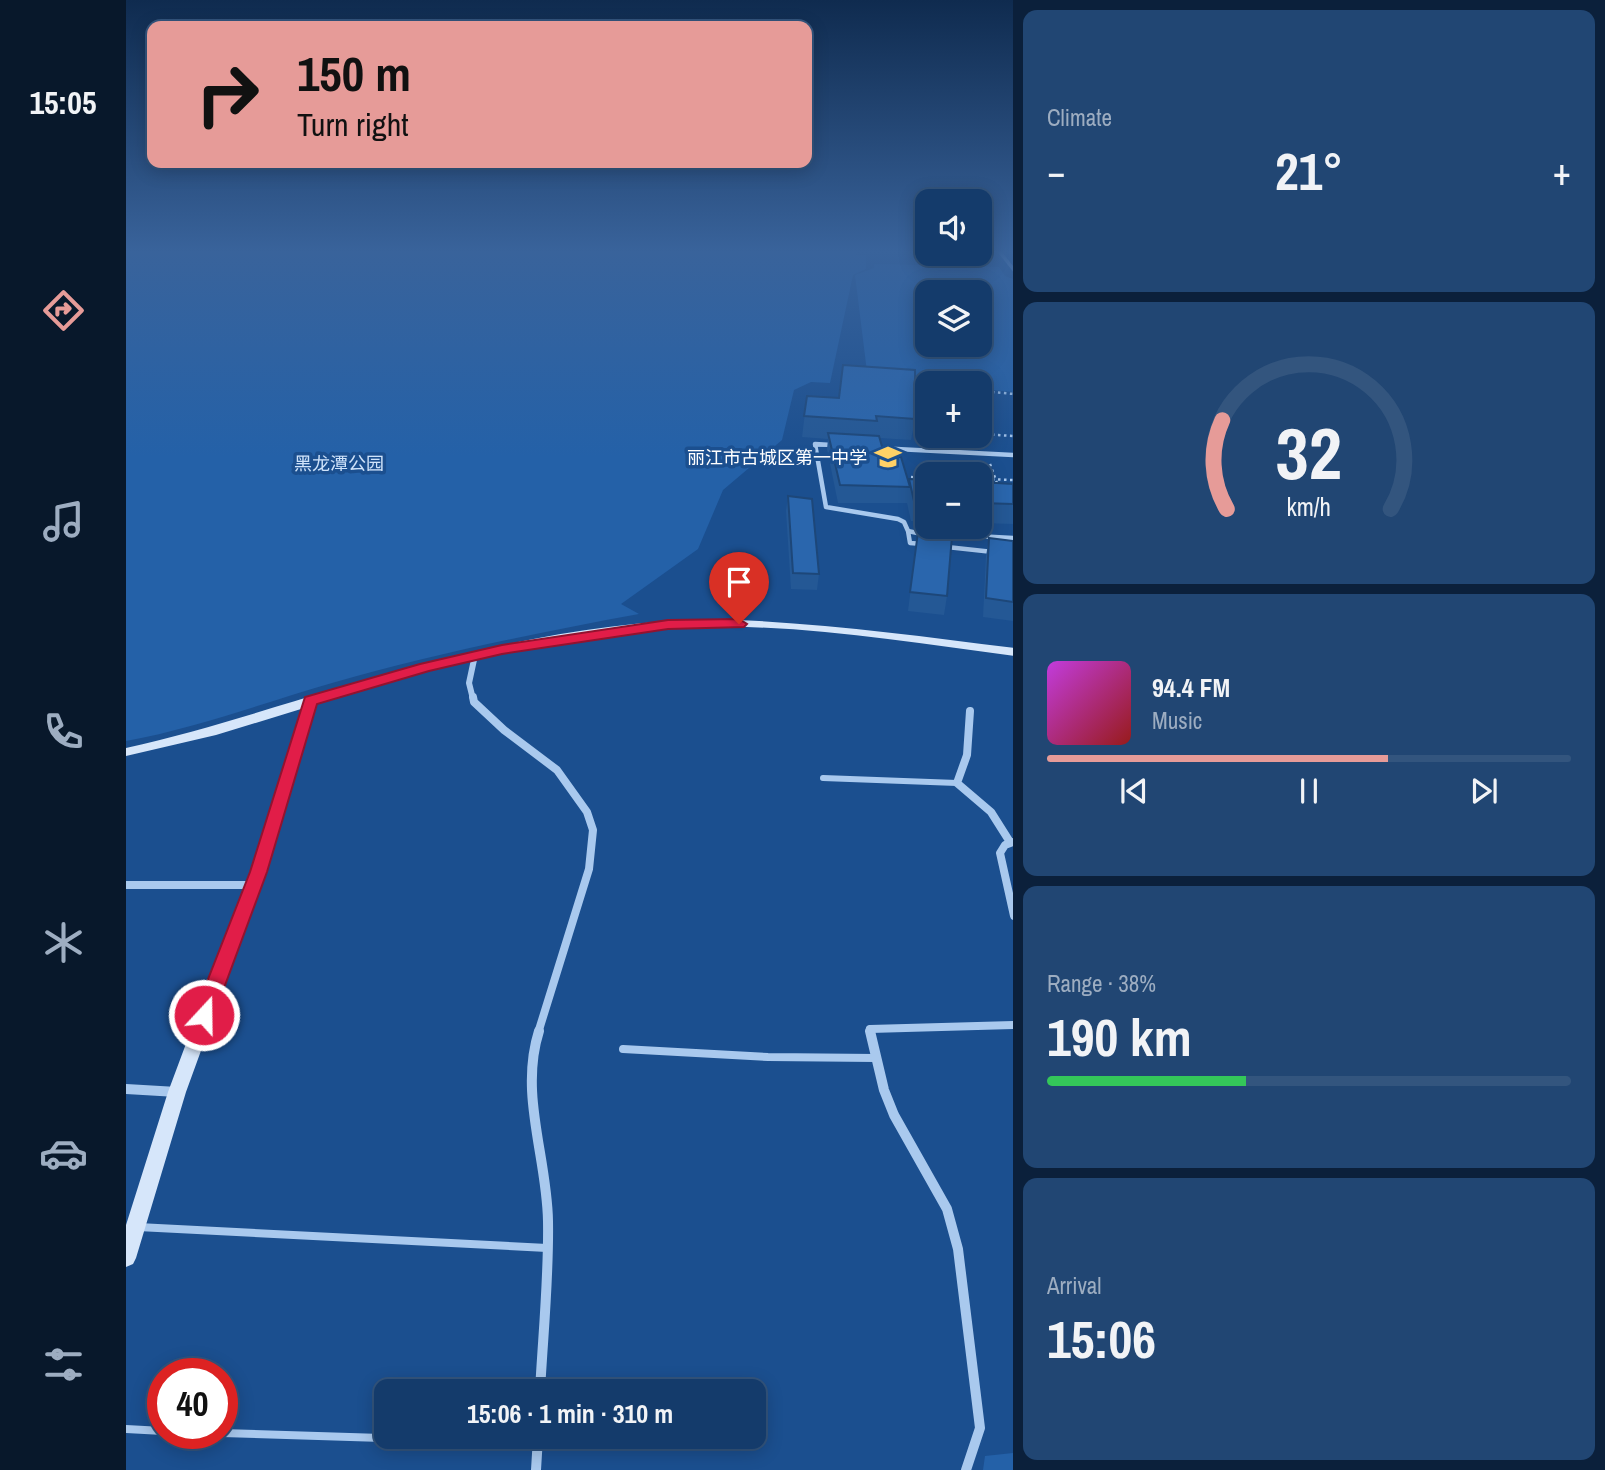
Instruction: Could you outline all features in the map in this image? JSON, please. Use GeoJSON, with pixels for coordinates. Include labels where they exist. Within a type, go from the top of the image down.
{"type":"FeatureCollection","features":[{"type":"Feature","properties":{"kind":"street"},"geometry":{"type":"LineString","coordinates":[[126,752],[179,741],[412,670],[475,655],[624,630],[704,624],[850,630],[1013,652]]}},
{"type":"Feature","properties":{"kind":"street"},"geometry":{"type":"LineString","coordinates":[[475,655],[469,682],[474,702],[504,730],[557,769],[587,812],[593,830],[589,869],[532,1053],[533,1113],[548,1219],[541,1379]]}},
{"type":"Feature","properties":{"kind":"street"},"geometry":{"type":"LineString","coordinates":[[126,1258],[177,1092],[253,885],[310,701]]}},
{"type":"Feature","properties":{"kind":"street"},"geometry":{"type":"LineString","coordinates":[[970,710],[967,755],[957,783],[991,812],[1012,842],[1000,853],[1013,916]]}},
{"type":"Feature","properties":{"kind":"street"},"geometry":{"type":"LineString","coordinates":[[126,885],[253,885]]}},
{"type":"Feature","properties":{"kind":"street"},"geometry":{"type":"LineString","coordinates":[[966,1470],[980,1428],[958,1249],[947,1209],[894,1115],[870,1030],[1013,1025]]}},
{"type":"Feature","properties":{"kind":"street"},"geometry":{"type":"LineString","coordinates":[[126,1089],[177,1092]]}},
{"type":"Feature","properties":{"kind":"street"},"geometry":{"type":"LineString","coordinates":[[536,1470],[537,1449]]}},
{"type":"Feature","properties":{"kind":"lane"},"geometry":{"type":"LineString","coordinates":[[843,445],[815,444],[826,507],[898,519],[904,522],[910,543],[1001,553]]}},
{"type":"Feature","properties":{"kind":"lane"},"geometry":{"type":"LineString","coordinates":[[870,447],[1013,454]]}},
{"type":"Feature","properties":{"kind":"lane"},"geometry":{"type":"LineString","coordinates":[[908,531],[1013,538]]}},
{"type":"Feature","properties":{"kind":"lane"},"geometry":{"type":"LineString","coordinates":[[823,778],[957,783]]}},
{"type":"Feature","properties":{"kind":"lane"},"geometry":{"type":"LineString","coordinates":[[623,1049],[768,1058],[876,1058]]}},
{"type":"Feature","properties":{"kind":"lane"},"geometry":{"type":"LineString","coordinates":[[135,1227],[547,1248]]}},
{"type":"Feature","properties":{"kind":"lane"},"geometry":{"type":"LineString","coordinates":[[126,1429],[147,1430]]}},
{"type":"Feature","properties":{"kind":"lane"},"geometry":{"type":"LineString","coordinates":[[238,1433],[374,1436]]}},
{"type":"Feature","properties":{"kind":"path"},"geometry":{"type":"LineString","coordinates":[[901,384],[915,386]]}},
{"type":"Feature","properties":{"kind":"path"},"geometry":{"type":"LineString","coordinates":[[992,392],[1013,394]]}},
{"type":"Feature","properties":{"kind":"path"},"geometry":{"type":"LineString","coordinates":[[992,435],[1013,436]]}},
{"type":"Feature","properties":{"kind":"path"},"geometry":{"type":"LineString","coordinates":[[986,454],[1000,490]]}},
{"type":"Feature","properties":{"kind":"path"},"geometry":{"type":"LineString","coordinates":[[911,477],[915,477]]}},
{"type":"Feature","properties":{"kind":"path"},"geometry":{"type":"LineString","coordinates":[[992,479],[1013,480]]}},
{"type":"Feature","properties":{"kind":"green space","name":"黑龙潭公园"},"geometry":{"type":"Polygon","coordinates":[[[126,320],[844,320],[830,383],[811,382],[794,390],[782,440],[723,490],[698,549],[621,604],[639,614],[446,653],[332,683],[204,722],[126,741],[126,320]]]}},
{"type":"Feature","properties":{"kind":"green space"},"geometry":{"type":"Polygon","coordinates":[[[861,320],[915,320],[915,357],[992,357],[992,320],[1013,320],[1013,392],[992,390],[992,371],[915,371],[915,384],[868,380],[861,320]]]}},
{"type":"Feature","properties":{"kind":"green space"},"geometry":{"type":"Polygon","coordinates":[[[1013,1453],[1013,1470],[983,1470],[985,1456],[1013,1453]]]}},
{"type":"Feature","properties":{"kind":"building"},"geometry":{"type":"Polygon","coordinates":[[[843,365],[915,370],[915,419],[876,416],[877,421],[804,416],[807,396],[839,398],[843,365]]]}},
{"type":"Feature","properties":{"kind":"building"},"geometry":{"type":"Polygon","coordinates":[[[828,433],[879,436],[885,457],[901,457],[910,487],[840,485],[828,433]]]}},
{"type":"Feature","properties":{"kind":"building"},"geometry":{"type":"Polygon","coordinates":[[[909,479],[915,479],[914,501],[909,479]]]}},
{"type":"Feature","properties":{"kind":"building"},"geometry":{"type":"Polygon","coordinates":[[[992,483],[1013,484],[1013,504],[992,503],[992,483]]]}},
{"type":"Feature","properties":{"kind":"building"},"geometry":{"type":"Polygon","coordinates":[[[788,496],[812,499],[819,574],[793,573],[788,496]]]}},
{"type":"Feature","properties":{"kind":"building"},"geometry":{"type":"Polygon","coordinates":[[[917,539],[952,539],[947,596],[910,592],[917,539]]]}},
{"type":"Feature","properties":{"kind":"building"},"geometry":{"type":"Polygon","coordinates":[[[989,539],[1013,541],[1013,602],[986,598],[989,539]]]}},
{"type":"Feature","properties":{"kind":"place","name":"丽江市古城区第一中学"},"geometry":{"type":"Point","coordinates":[888,457]}},
{"type":"Feature","properties":{"kind":"route"},"geometry":{"type":"LineString","coordinates":[[204,1015],[258,872],[310,701],[425,667],[502,649],[668,624],[739,624]]}}]}
